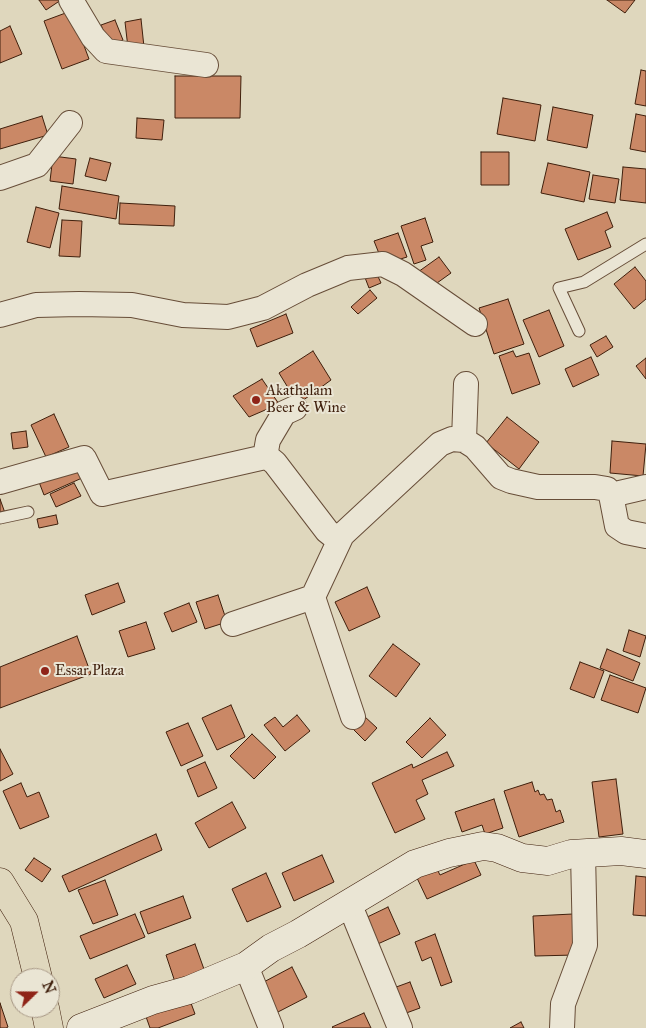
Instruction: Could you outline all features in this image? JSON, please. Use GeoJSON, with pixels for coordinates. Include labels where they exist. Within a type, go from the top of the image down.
{"type":"FeatureCollection","features":[{"type":"Feature","properties":{"kind":"main road"},"geometry":{"type":"LineString","coordinates":[[0,882],[24,922],[36,968]]}},
{"type":"Feature","properties":{"kind":"street"},"geometry":{"type":"LineString","coordinates":[[71,0],[93,37],[106,51],[206,65]]}},
{"type":"Feature","properties":{"kind":"street"},"geometry":{"type":"LineString","coordinates":[[0,178],[37,165],[70,123]]}},
{"type":"Feature","properties":{"kind":"street"},"geometry":{"type":"LineString","coordinates":[[0,315],[36,305],[79,304],[132,305],[183,315],[228,317],[264,308],[307,285],[348,268],[383,264],[402,274],[475,324]]}},
{"type":"Feature","properties":{"kind":"street"},"geometry":{"type":"LineString","coordinates":[[464,440],[466,384]]}},
{"type":"Feature","properties":{"kind":"street"},"geometry":{"type":"LineString","coordinates":[[265,457],[268,440],[284,414],[295,408]]}},
{"type":"Feature","properties":{"kind":"street"},"geometry":{"type":"LineString","coordinates":[[353,718],[312,597],[342,535],[440,444],[452,439],[464,440],[475,447],[501,477],[511,481],[538,487],[595,487],[606,489],[611,495],[617,526],[626,532],[646,536]]}},
{"type":"Feature","properties":{"kind":"street"},"geometry":{"type":"LineString","coordinates":[[0,482],[84,458],[102,494],[265,457],[275,463],[326,531],[332,535],[342,535]]}},
{"type":"Feature","properties":{"kind":"street"},"geometry":{"type":"LineString","coordinates":[[611,495],[646,487]]}},
{"type":"Feature","properties":{"kind":"street"},"geometry":{"type":"LineString","coordinates":[[233,624],[312,597]]}},
{"type":"Feature","properties":{"kind":"street"},"geometry":{"type":"LineString","coordinates":[[81,1028],[153,1000],[189,990],[246,966],[271,948],[416,864],[449,853],[483,846],[497,848],[522,858],[548,861],[571,854],[621,850],[646,854]]}},
{"type":"Feature","properties":{"kind":"street"},"geometry":{"type":"LineString","coordinates":[[562,1028],[563,1004],[585,945],[583,854]]}},
{"type":"Feature","properties":{"kind":"street"},"geometry":{"type":"LineString","coordinates":[[350,903],[400,1028]]}},
{"type":"Feature","properties":{"kind":"street"},"geometry":{"type":"LineString","coordinates":[[246,966],[272,1028]]}},
{"type":"Feature","properties":{"kind":"lane"},"geometry":{"type":"LineString","coordinates":[[579,331],[559,288],[584,282],[646,244]]}},
{"type":"Feature","properties":{"kind":"lane"},"geometry":{"type":"LineString","coordinates":[[0,518],[28,512]]}},
{"type":"Feature","properties":{"kind":"building"},"geometry":{"type":"Polygon","coordinates":[[[39,0],[61,0],[46,10],[39,0]]]}},
{"type":"Feature","properties":{"kind":"building"},"geometry":{"type":"Polygon","coordinates":[[[607,0],[635,0],[625,13],[607,0]]]}},
{"type":"Feature","properties":{"kind":"building"},"geometry":{"type":"Polygon","coordinates":[[[71,11],[89,59],[62,69],[44,21],[71,11]]]}},
{"type":"Feature","properties":{"kind":"building"},"geometry":{"type":"Polygon","coordinates":[[[141,19],[144,47],[128,48],[125,22],[141,19]]]}},
{"type":"Feature","properties":{"kind":"building"},"geometry":{"type":"Polygon","coordinates":[[[115,20],[123,40],[110,46],[101,25],[115,20]]]}},
{"type":"Feature","properties":{"kind":"building"},"geometry":{"type":"Polygon","coordinates":[[[10,26],[22,54],[0,63],[0,31],[10,26]]]}},
{"type":"Feature","properties":{"kind":"building"},"geometry":{"type":"Polygon","coordinates":[[[641,70],[646,71],[646,106],[635,104],[641,70]]]}},
{"type":"Feature","properties":{"kind":"building"},"geometry":{"type":"Polygon","coordinates":[[[175,76],[241,76],[240,118],[175,118],[175,76]]]}},
{"type":"Feature","properties":{"kind":"building"},"geometry":{"type":"Polygon","coordinates":[[[503,98],[541,105],[535,141],[497,134],[503,98]]]}},
{"type":"Feature","properties":{"kind":"building"},"geometry":{"type":"Polygon","coordinates":[[[553,107],[593,115],[587,148],[547,140],[553,107]]]}},
{"type":"Feature","properties":{"kind":"building"},"geometry":{"type":"Polygon","coordinates":[[[636,114],[646,116],[646,152],[630,149],[636,114]]]}},
{"type":"Feature","properties":{"kind":"building"},"geometry":{"type":"Polygon","coordinates":[[[42,116],[48,135],[0,149],[0,129],[42,116]]]}},
{"type":"Feature","properties":{"kind":"building"},"geometry":{"type":"Polygon","coordinates":[[[137,118],[164,120],[162,140],[136,138],[137,118]]]}},
{"type":"Feature","properties":{"kind":"building"},"geometry":{"type":"Polygon","coordinates":[[[481,152],[509,152],[509,185],[481,185],[481,152]]]}},
{"type":"Feature","properties":{"kind":"building"},"geometry":{"type":"Polygon","coordinates":[[[53,156],[76,159],[73,184],[50,181],[53,156]]]}},
{"type":"Feature","properties":{"kind":"building"},"geometry":{"type":"Polygon","coordinates":[[[90,158],[111,163],[106,181],[85,176],[90,158]]]}},
{"type":"Feature","properties":{"kind":"building"},"geometry":{"type":"Polygon","coordinates":[[[548,163],[590,172],[584,202],[541,193],[548,163]]]}},
{"type":"Feature","properties":{"kind":"building"},"geometry":{"type":"Polygon","coordinates":[[[623,167],[646,169],[646,203],[620,200],[623,167]]]}},
{"type":"Feature","properties":{"kind":"building"},"geometry":{"type":"Polygon","coordinates":[[[593,175],[619,179],[615,203],[589,199],[593,175]]]}},
{"type":"Feature","properties":{"kind":"building"},"geometry":{"type":"Polygon","coordinates":[[[62,186],[119,196],[116,219],[59,209],[62,186]]]}},
{"type":"Feature","properties":{"kind":"building"},"geometry":{"type":"Polygon","coordinates":[[[120,203],[175,206],[174,226],[119,224],[120,203]]]}},
{"type":"Feature","properties":{"kind":"building"},"geometry":{"type":"Polygon","coordinates":[[[36,207],[59,213],[50,248],[27,242],[36,207]]]}},
{"type":"Feature","properties":{"kind":"building"},"geometry":{"type":"Polygon","coordinates":[[[607,212],[613,227],[605,231],[611,247],[578,260],[565,229],[607,212]]]}},
{"type":"Feature","properties":{"kind":"building"},"geometry":{"type":"Polygon","coordinates":[[[425,218],[433,242],[421,246],[426,260],[414,264],[401,226],[425,218]]]}},
{"type":"Feature","properties":{"kind":"building"},"geometry":{"type":"Polygon","coordinates":[[[62,220],[82,221],[80,257],[59,256],[62,220]]]}},
{"type":"Feature","properties":{"kind":"building"},"geometry":{"type":"Polygon","coordinates":[[[398,233],[407,257],[394,261],[382,261],[374,241],[398,233]]]}},
{"type":"Feature","properties":{"kind":"building"},"geometry":{"type":"Polygon","coordinates":[[[439,257],[451,273],[430,288],[418,272],[439,257]]]}},
{"type":"Feature","properties":{"kind":"building"},"geometry":{"type":"Polygon","coordinates":[[[635,267],[646,281],[646,299],[634,309],[614,284],[635,267]]]}},
{"type":"Feature","properties":{"kind":"building"},"geometry":{"type":"Polygon","coordinates":[[[375,270],[381,283],[369,288],[364,275],[375,270]]]}},
{"type":"Feature","properties":{"kind":"building"},"geometry":{"type":"Polygon","coordinates":[[[370,290],[377,298],[358,314],[351,307],[370,290]]]}},
{"type":"Feature","properties":{"kind":"building"},"geometry":{"type":"Polygon","coordinates":[[[508,299],[524,344],[494,354],[479,308],[508,299]]]}},
{"type":"Feature","properties":{"kind":"building"},"geometry":{"type":"Polygon","coordinates":[[[549,310],[564,346],[539,357],[523,320],[549,310]]]}},
{"type":"Feature","properties":{"kind":"building"},"geometry":{"type":"Polygon","coordinates":[[[286,314],[293,333],[257,347],[250,329],[286,314]]]}},
{"type":"Feature","properties":{"kind":"building"},"geometry":{"type":"Polygon","coordinates":[[[606,336],[613,347],[597,357],[590,345],[606,336]]]}},
{"type":"Feature","properties":{"kind":"building"},"geometry":{"type":"Polygon","coordinates":[[[313,351],[331,380],[298,404],[279,373],[313,351]]]}},
{"type":"Feature","properties":{"kind":"building"},"geometry":{"type":"Polygon","coordinates":[[[513,351],[516,357],[529,353],[540,384],[512,394],[499,356],[513,351]]]}},
{"type":"Feature","properties":{"kind":"building"},"geometry":{"type":"Polygon","coordinates":[[[591,357],[599,375],[573,387],[565,369],[591,357]]]}},
{"type":"Feature","properties":{"kind":"building"},"geometry":{"type":"Polygon","coordinates":[[[646,358],[646,379],[636,366],[646,358]]]}},
{"type":"Feature","properties":{"kind":"building","name":"Akathalam Beer & Wine"},"geometry":{"type":"Polygon","coordinates":[[[262,379],[279,404],[249,417],[233,396],[262,379]]]}},
{"type":"Feature","properties":{"kind":"building"},"geometry":{"type":"Polygon","coordinates":[[[54,414],[69,447],[46,457],[31,425],[54,414]]]}},
{"type":"Feature","properties":{"kind":"building"},"geometry":{"type":"Polygon","coordinates":[[[507,417],[539,442],[519,469],[486,443],[507,417]]]}},
{"type":"Feature","properties":{"kind":"building"},"geometry":{"type":"Polygon","coordinates":[[[26,431],[28,447],[13,449],[11,433],[26,431]]]}},
{"type":"Feature","properties":{"kind":"building"},"geometry":{"type":"Polygon","coordinates":[[[612,441],[646,444],[643,476],[610,473],[612,441]]]}},
{"type":"Feature","properties":{"kind":"building"},"geometry":{"type":"Polygon","coordinates":[[[76,465],[82,478],[44,495],[39,482],[76,465]]]}},
{"type":"Feature","properties":{"kind":"building"},"geometry":{"type":"Polygon","coordinates":[[[74,483],[81,496],[56,507],[50,494],[74,483]]]}},
{"type":"Feature","properties":{"kind":"building"},"geometry":{"type":"Polygon","coordinates":[[[0,499],[5,513],[0,514],[0,499]]]}},
{"type":"Feature","properties":{"kind":"building"},"geometry":{"type":"Polygon","coordinates":[[[56,515],[58,524],[39,528],[37,519],[56,515]]]}},
{"type":"Feature","properties":{"kind":"building"},"geometry":{"type":"Polygon","coordinates":[[[118,583],[125,602],[92,615],[85,595],[118,583]]]}},
{"type":"Feature","properties":{"kind":"building"},"geometry":{"type":"Polygon","coordinates":[[[367,587],[380,617],[349,631],[335,602],[367,587]]]}},
{"type":"Feature","properties":{"kind":"building"},"geometry":{"type":"Polygon","coordinates":[[[218,595],[227,622],[205,629],[196,602],[218,595]]]}},
{"type":"Feature","properties":{"kind":"building"},"geometry":{"type":"Polygon","coordinates":[[[189,603],[197,622],[172,632],[164,613],[189,603]]]}},
{"type":"Feature","properties":{"kind":"building"},"geometry":{"type":"Polygon","coordinates":[[[146,622],[155,649],[128,657],[119,631],[146,622]]]}},
{"type":"Feature","properties":{"kind":"building"},"geometry":{"type":"Polygon","coordinates":[[[629,630],[646,636],[640,657],[623,651],[629,630]]]}},
{"type":"Feature","properties":{"kind":"building","name":"Essar Plaza"},"geometry":{"type":"Polygon","coordinates":[[[77,636],[91,674],[0,708],[0,667],[77,636]]]}},
{"type":"Feature","properties":{"kind":"building"},"geometry":{"type":"Polygon","coordinates":[[[393,644],[420,664],[396,697],[369,676],[393,644]]]}},
{"type":"Feature","properties":{"kind":"building"},"geometry":{"type":"Polygon","coordinates":[[[607,649],[640,663],[633,681],[600,668],[607,649]]]}},
{"type":"Feature","properties":{"kind":"building"},"geometry":{"type":"Polygon","coordinates":[[[580,662],[604,671],[594,698],[570,689],[580,662]]]}},
{"type":"Feature","properties":{"kind":"building"},"geometry":{"type":"Polygon","coordinates":[[[610,675],[646,688],[638,713],[601,700],[610,675]]]}},
{"type":"Feature","properties":{"kind":"building"},"geometry":{"type":"Polygon","coordinates":[[[231,705],[245,737],[217,750],[202,718],[231,705]]]}},
{"type":"Feature","properties":{"kind":"building"},"geometry":{"type":"Polygon","coordinates":[[[297,715],[310,731],[285,751],[264,725],[275,717],[283,727],[297,715]]]}},
{"type":"Feature","properties":{"kind":"building"},"geometry":{"type":"Polygon","coordinates":[[[364,716],[377,728],[365,741],[352,728],[364,716]]]}},
{"type":"Feature","properties":{"kind":"building"},"geometry":{"type":"Polygon","coordinates":[[[430,718],[446,735],[422,758],[406,742],[430,718]]]}},
{"type":"Feature","properties":{"kind":"building"},"geometry":{"type":"Polygon","coordinates":[[[188,723],[203,756],[181,766],[166,732],[188,723]]]}},
{"type":"Feature","properties":{"kind":"building"},"geometry":{"type":"Polygon","coordinates":[[[252,734],[276,757],[254,779],[230,756],[252,734]]]}},
{"type":"Feature","properties":{"kind":"building"},"geometry":{"type":"Polygon","coordinates":[[[0,749],[13,774],[0,781],[0,749]]]}},
{"type":"Feature","properties":{"kind":"building"},"geometry":{"type":"Polygon","coordinates":[[[447,752],[454,766],[422,780],[428,794],[416,800],[425,819],[395,833],[372,783],[412,764],[413,768],[447,752]]]}},
{"type":"Feature","properties":{"kind":"building"},"geometry":{"type":"Polygon","coordinates":[[[205,762],[217,788],[198,797],[187,770],[205,762]]]}},
{"type":"Feature","properties":{"kind":"building"},"geometry":{"type":"Polygon","coordinates":[[[616,779],[623,834],[599,837],[592,782],[616,779]]]}},
{"type":"Feature","properties":{"kind":"building"},"geometry":{"type":"Polygon","coordinates":[[[532,782],[535,792],[538,790],[540,795],[544,794],[547,800],[552,799],[556,812],[560,810],[564,822],[519,837],[504,791],[532,782]]]}},
{"type":"Feature","properties":{"kind":"building"},"geometry":{"type":"Polygon","coordinates":[[[21,783],[27,797],[39,792],[49,817],[20,829],[3,791],[21,783]]]}},
{"type":"Feature","properties":{"kind":"building"},"geometry":{"type":"Polygon","coordinates":[[[494,799],[503,828],[485,834],[482,825],[462,832],[455,812],[494,799]]]}},
{"type":"Feature","properties":{"kind":"building"},"geometry":{"type":"Polygon","coordinates":[[[232,802],[246,828],[209,848],[195,823],[232,802]]]}},
{"type":"Feature","properties":{"kind":"building"},"geometry":{"type":"Polygon","coordinates":[[[156,834],[162,850],[69,892],[62,876],[156,834]]]}},
{"type":"Feature","properties":{"kind":"building"},"geometry":{"type":"Polygon","coordinates":[[[322,855],[334,882],[294,901],[282,873],[322,855]]]}},
{"type":"Feature","properties":{"kind":"building"},"geometry":{"type":"Polygon","coordinates":[[[34,858],[51,869],[42,882],[25,870],[34,858]]]}},
{"type":"Feature","properties":{"kind":"building"},"geometry":{"type":"Polygon","coordinates":[[[474,860],[481,875],[427,899],[417,878],[437,869],[440,875],[474,860]]]}},
{"type":"Feature","properties":{"kind":"building"},"geometry":{"type":"Polygon","coordinates":[[[266,873],[281,907],[247,922],[232,889],[266,873]]]}},
{"type":"Feature","properties":{"kind":"building"},"geometry":{"type":"Polygon","coordinates":[[[636,876],[646,877],[646,916],[633,915],[636,876]]]}},
{"type":"Feature","properties":{"kind":"building"},"geometry":{"type":"Polygon","coordinates":[[[105,880],[118,915],[93,924],[78,890],[105,880]]]}},
{"type":"Feature","properties":{"kind":"building"},"geometry":{"type":"Polygon","coordinates":[[[183,896],[191,918],[148,934],[140,912],[183,896]]]}},
{"type":"Feature","properties":{"kind":"building"},"geometry":{"type":"Polygon","coordinates":[[[388,907],[400,934],[371,947],[359,921],[388,907]]]}},
{"type":"Feature","properties":{"kind":"building"},"geometry":{"type":"Polygon","coordinates":[[[135,914],[145,937],[90,959],[80,936],[135,914]]]}},
{"type":"Feature","properties":{"kind":"building"},"geometry":{"type":"Polygon","coordinates":[[[573,914],[575,955],[535,956],[533,916],[573,914]]]}},
{"type":"Feature","properties":{"kind":"building"},"geometry":{"type":"Polygon","coordinates":[[[435,934],[452,982],[441,986],[431,957],[422,961],[415,942],[435,934]]]}},
{"type":"Feature","properties":{"kind":"building"},"geometry":{"type":"Polygon","coordinates":[[[195,944],[205,972],[175,982],[166,955],[195,944]]]}},
{"type":"Feature","properties":{"kind":"building"},"geometry":{"type":"Polygon","coordinates":[[[127,965],[136,984],[104,998],[95,979],[127,965]]]}},
{"type":"Feature","properties":{"kind":"building"},"geometry":{"type":"Polygon","coordinates":[[[292,967],[307,997],[276,1013],[260,984],[292,967]]]}},
{"type":"Feature","properties":{"kind":"building"},"geometry":{"type":"Polygon","coordinates":[[[410,982],[420,1008],[398,1016],[388,990],[410,982]]]}},
{"type":"Feature","properties":{"kind":"building"},"geometry":{"type":"Polygon","coordinates":[[[188,995],[195,1014],[158,1028],[150,1028],[144,1011],[188,995]]]}},
{"type":"Feature","properties":{"kind":"building"},"geometry":{"type":"Polygon","coordinates":[[[0,1003],[8,1027],[6,1028],[0,1028],[0,1003]]]}},
{"type":"Feature","properties":{"kind":"building"},"geometry":{"type":"Polygon","coordinates":[[[364,1013],[371,1028],[332,1027],[364,1013]]]}},
{"type":"Feature","properties":{"kind":"building"},"geometry":{"type":"Polygon","coordinates":[[[521,1022],[524,1028],[510,1028],[521,1022]]]}},
{"type":"Feature","properties":{"kind":"place","name":"Akathalam Beer & Wine"},"geometry":{"type":"Point","coordinates":[256,400]}},
{"type":"Feature","properties":{"kind":"place","name":"Essar Plaza"},"geometry":{"type":"Point","coordinates":[45,671]}}]}
